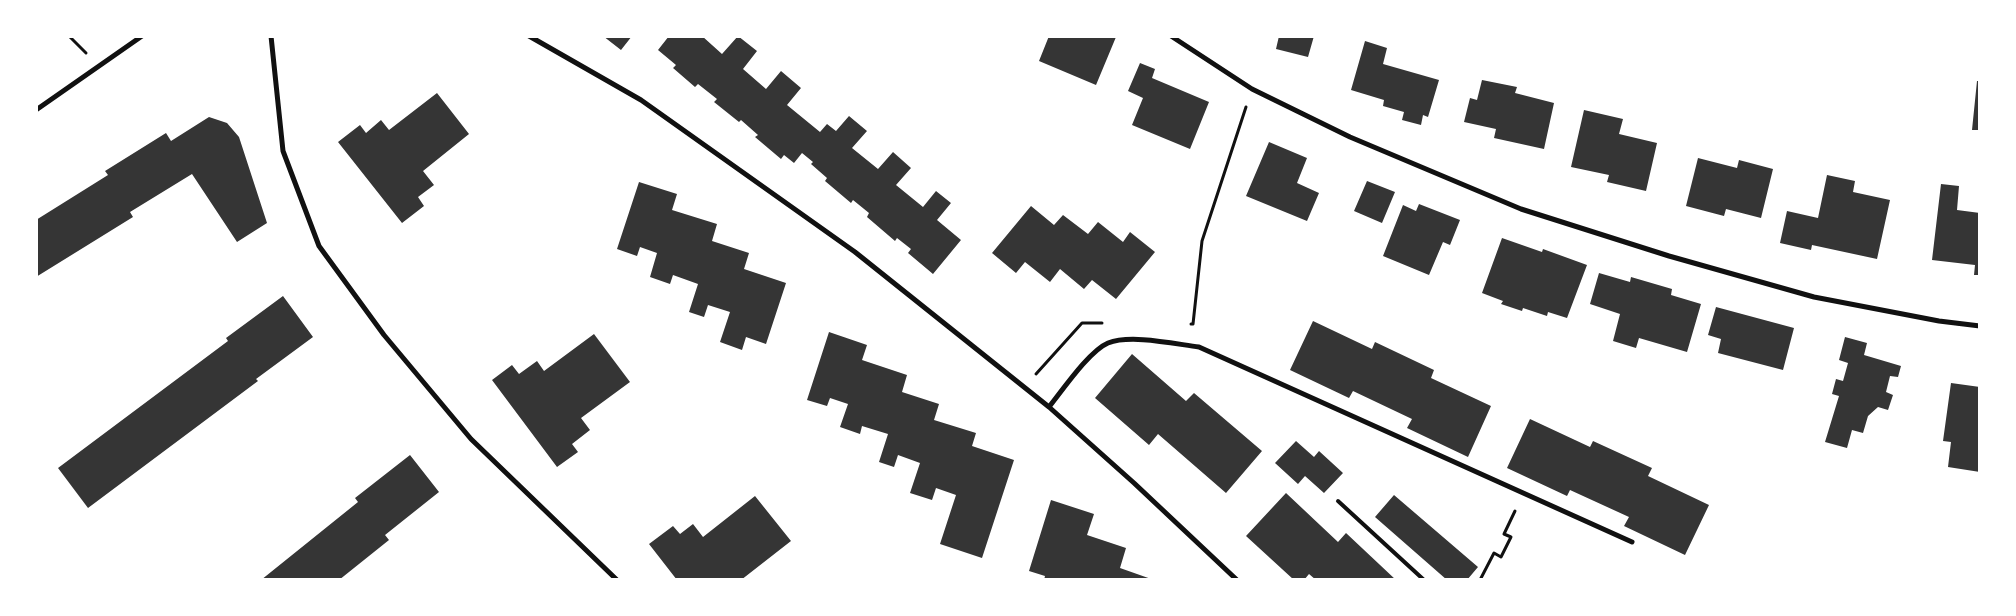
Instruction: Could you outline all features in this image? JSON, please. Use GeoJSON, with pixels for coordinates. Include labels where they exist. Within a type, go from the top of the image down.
{"type":"FeatureCollection","features":[{"type":"Feature","properties":{"kind":"street"},"geometry":{"type":"LineString","coordinates":[[36,110],[142,36]]}},
{"type":"Feature","properties":{"kind":"street"},"geometry":{"type":"LineString","coordinates":[[271,36],[283,151],[319,246],[384,335],[472,439],[617,580]]}},
{"type":"Feature","properties":{"kind":"street"},"geometry":{"type":"LineString","coordinates":[[529,36],[641,100],[855,252],[1049,407],[1134,483],[1237,580]]}},
{"type":"Feature","properties":{"kind":"street"},"geometry":{"type":"LineString","coordinates":[[1171,36],[1252,89],[1350,137],[1520,208],[1669,256],[1814,297],[1939,321],[1980,326]]}},
{"type":"Feature","properties":{"kind":"street"},"geometry":{"type":"LineString","coordinates":[[1049,407],[1090,357],[1108,343],[1135,339],[1200,347],[1632,542]]}},
{"type":"Feature","properties":{"kind":"lane"},"geometry":{"type":"LineString","coordinates":[[1338,501],[1424,580]]}},
{"type":"Feature","properties":{"kind":"path"},"geometry":{"type":"LineString","coordinates":[[1192,324],[1202,241],[1252,89]]}},
{"type":"Feature","properties":{"kind":"path"},"geometry":{"type":"LineString","coordinates":[[1024,387],[1082,323]]}},
{"type":"Feature","properties":{"kind":"path"},"geometry":{"type":"LineString","coordinates":[[1480,580],[1494,553],[1501,557],[1511,538],[1504,534],[1524,494]]}},
{"type":"Feature","properties":{"kind":"building"},"geometry":{"type":"Polygon","coordinates":[[[603,36],[632,36],[621,50],[603,36]]]}},
{"type":"Feature","properties":{"kind":"building"},"geometry":{"type":"Polygon","coordinates":[[[669,36],[702,36],[722,54],[738,36],[757,51],[743,69],[766,89],[781,71],[801,88],[787,105],[820,132],[827,124],[836,131],[849,116],[867,131],[852,148],[878,169],[893,152],[911,168],[896,185],[923,207],[936,191],[951,203],[937,220],[961,240],[933,274],[908,253],[911,249],[897,238],[895,241],[867,217],[869,213],[853,200],[851,203],[825,181],[827,178],[802,153],[794,163],[784,155],[781,159],[755,137],[758,135],[741,120],[739,122],[714,102],[717,99],[698,84],[695,87],[673,68],[676,65],[658,50],[669,36]]]}},
{"type":"Feature","properties":{"kind":"building"},"geometry":{"type":"Polygon","coordinates":[[[1049,36],[1116,37],[1096,85],[1039,61],[1049,36]]]}},
{"type":"Feature","properties":{"kind":"building"},"geometry":{"type":"Polygon","coordinates":[[[1279,36],[1314,36],[1308,57],[1276,49],[1279,36]]]}},
{"type":"Feature","properties":{"kind":"building"},"geometry":{"type":"Polygon","coordinates":[[[1365,41],[1387,48],[1383,64],[1439,80],[1428,117],[1423,115],[1421,125],[1402,120],[1404,112],[1383,106],[1384,100],[1351,90],[1365,41]]]}},
{"type":"Feature","properties":{"kind":"building"},"geometry":{"type":"Polygon","coordinates":[[[1140,63],[1155,69],[1152,78],[1209,102],[1190,149],[1132,125],[1143,98],[1128,91],[1140,63]]]}},
{"type":"Feature","properties":{"kind":"building"},"geometry":{"type":"Polygon","coordinates":[[[1482,80],[1517,87],[1515,93],[1554,103],[1544,149],[1494,138],[1496,129],[1464,122],[1470,98],[1477,100],[1482,80]]]}},
{"type":"Feature","properties":{"kind":"building"},"geometry":{"type":"Polygon","coordinates":[[[1977,81],[1980,81],[1980,130],[1972,130],[1977,81]]]}},
{"type":"Feature","properties":{"kind":"building"},"geometry":{"type":"Polygon","coordinates":[[[437,93],[469,134],[423,171],[434,185],[418,197],[424,206],[402,223],[338,142],[360,125],[366,133],[381,120],[389,130],[437,93]]]}},
{"type":"Feature","properties":{"kind":"building"},"geometry":{"type":"Polygon","coordinates":[[[1584,110],[1623,119],[1619,134],[1657,143],[1646,191],[1607,182],[1609,175],[1571,167],[1584,110]]]}},
{"type":"Feature","properties":{"kind":"building"},"geometry":{"type":"Polygon","coordinates":[[[209,117],[227,123],[239,137],[267,223],[237,242],[192,174],[130,212],[133,217],[36,277],[36,220],[108,175],[105,171],[166,133],[171,141],[209,117]]]}},
{"type":"Feature","properties":{"kind":"building"},"geometry":{"type":"Polygon","coordinates":[[[1269,142],[1307,158],[1297,183],[1319,193],[1307,221],[1246,196],[1269,142]]]}},
{"type":"Feature","properties":{"kind":"building"},"geometry":{"type":"Polygon","coordinates":[[[1698,158],[1737,168],[1739,160],[1773,169],[1761,218],[1726,209],[1724,216],[1686,206],[1698,158]]]}},
{"type":"Feature","properties":{"kind":"building"},"geometry":{"type":"Polygon","coordinates":[[[1827,175],[1855,181],[1853,192],[1890,200],[1877,259],[1812,245],[1811,250],[1780,243],[1787,211],[1818,218],[1827,175]]]}},
{"type":"Feature","properties":{"kind":"building"},"geometry":{"type":"Polygon","coordinates":[[[1367,181],[1395,192],[1382,223],[1354,211],[1367,181]]]}},
{"type":"Feature","properties":{"kind":"building"},"geometry":{"type":"Polygon","coordinates":[[[639,182],[677,194],[672,210],[717,224],[712,241],[749,253],[744,269],[786,283],[766,344],[746,337],[742,350],[720,342],[730,312],[708,305],[704,317],[689,312],[698,284],[673,275],[670,284],[650,277],[657,253],[640,247],[637,256],[617,249],[639,182]]]}},
{"type":"Feature","properties":{"kind":"building"},"geometry":{"type":"Polygon","coordinates":[[[1941,184],[1959,186],[1957,210],[1980,213],[1980,275],[1974,275],[1975,265],[1932,260],[1941,184]]]}},
{"type":"Feature","properties":{"kind":"building"},"geometry":{"type":"Polygon","coordinates":[[[1419,204],[1460,220],[1450,245],[1443,242],[1429,275],[1383,256],[1403,205],[1416,211],[1419,204]]]}},
{"type":"Feature","properties":{"kind":"building"},"geometry":{"type":"Polygon","coordinates":[[[1031,206],[1054,225],[1063,215],[1088,234],[1098,222],[1123,242],[1130,232],[1155,252],[1116,299],[1092,280],[1084,289],[1060,269],[1050,282],[1025,262],[1016,273],[992,253],[1031,206]]]}},
{"type":"Feature","properties":{"kind":"building"},"geometry":{"type":"Polygon","coordinates":[[[1502,238],[1542,252],[1543,249],[1587,265],[1567,318],[1548,312],[1547,316],[1523,308],[1522,311],[1501,304],[1503,301],[1482,293],[1502,238]]]}},
{"type":"Feature","properties":{"kind":"building"},"geometry":{"type":"Polygon","coordinates":[[[1599,273],[1630,282],[1631,277],[1672,289],[1671,295],[1701,304],[1687,352],[1639,338],[1636,348],[1613,341],[1620,314],[1590,304],[1599,273]]]}},
{"type":"Feature","properties":{"kind":"building"},"geometry":{"type":"Polygon","coordinates":[[[283,296],[313,337],[256,379],[258,381],[88,508],[58,468],[228,341],[226,338],[283,296]]]}},
{"type":"Feature","properties":{"kind":"building"},"geometry":{"type":"Polygon","coordinates":[[[1716,307],[1794,328],[1783,370],[1718,353],[1721,339],[1708,335],[1716,307]]]}},
{"type":"Feature","properties":{"kind":"building"},"geometry":{"type":"Polygon","coordinates":[[[1313,321],[1372,349],[1375,342],[1434,370],[1431,378],[1491,406],[1468,457],[1407,428],[1412,419],[1353,391],[1349,398],[1290,370],[1313,321]]]}},
{"type":"Feature","properties":{"kind":"building"},"geometry":{"type":"Polygon","coordinates":[[[829,332],[867,345],[862,360],[907,375],[902,392],[939,404],[934,420],[976,433],[972,446],[1014,460],[982,558],[940,544],[956,495],[936,488],[932,500],[910,493],[920,463],[898,455],[894,467],[879,462],[888,434],[862,426],[860,434],[840,427],[848,404],[830,398],[827,406],[807,400],[829,332]]]}},
{"type":"Feature","properties":{"kind":"building"},"geometry":{"type":"Polygon","coordinates":[[[594,334],[630,382],[581,418],[590,430],[572,444],[578,452],[557,467],[492,380],[512,365],[519,374],[537,361],[544,371],[594,334]]]}},
{"type":"Feature","properties":{"kind":"building"},"geometry":{"type":"Polygon","coordinates":[[[1845,337],[1867,343],[1864,355],[1901,366],[1898,377],[1890,376],[1886,392],[1893,395],[1888,410],[1878,407],[1868,416],[1863,433],[1852,430],[1847,448],[1825,442],[1839,396],[1832,394],[1836,379],[1843,381],[1848,363],[1839,360],[1845,337]]]}},
{"type":"Feature","properties":{"kind":"building"},"geometry":{"type":"Polygon","coordinates":[[[1132,354],[1186,401],[1194,393],[1262,451],[1226,493],[1158,434],[1149,445],[1095,398],[1132,354]]]}},
{"type":"Feature","properties":{"kind":"building"},"geometry":{"type":"Polygon","coordinates":[[[1951,383],[1980,387],[1980,472],[1948,467],[1951,442],[1943,441],[1951,383]]]}},
{"type":"Feature","properties":{"kind":"building"},"geometry":{"type":"Polygon","coordinates":[[[1530,419],[1590,447],[1593,441],[1652,468],[1648,476],[1709,505],[1685,555],[1624,526],[1629,517],[1570,490],[1567,496],[1507,468],[1530,419]]]}},
{"type":"Feature","properties":{"kind":"building"},"geometry":{"type":"Polygon","coordinates":[[[1296,441],[1314,457],[1319,451],[1343,473],[1324,493],[1305,476],[1298,484],[1275,463],[1296,441]]]}},
{"type":"Feature","properties":{"kind":"building"},"geometry":{"type":"Polygon","coordinates":[[[410,455],[439,492],[385,535],[389,540],[339,580],[261,580],[358,502],[355,498],[410,455]]]}},
{"type":"Feature","properties":{"kind":"building"},"geometry":{"type":"Polygon","coordinates":[[[1286,493],[1338,542],[1346,533],[1396,580],[1316,580],[1309,574],[1304,580],[1294,580],[1246,536],[1286,493]]]}},
{"type":"Feature","properties":{"kind":"building"},"geometry":{"type":"Polygon","coordinates":[[[1394,495],[1478,567],[1467,580],[1447,580],[1375,517],[1394,495]]]}},
{"type":"Feature","properties":{"kind":"building"},"geometry":{"type":"Polygon","coordinates":[[[755,496],[791,541],[741,580],[677,580],[649,544],[673,526],[680,534],[693,524],[703,537],[755,496]]]}},
{"type":"Feature","properties":{"kind":"building"},"geometry":{"type":"Polygon","coordinates":[[[1051,500],[1094,514],[1087,535],[1126,548],[1120,568],[1154,580],[1044,580],[1045,576],[1029,571],[1051,500]]]}}]}
